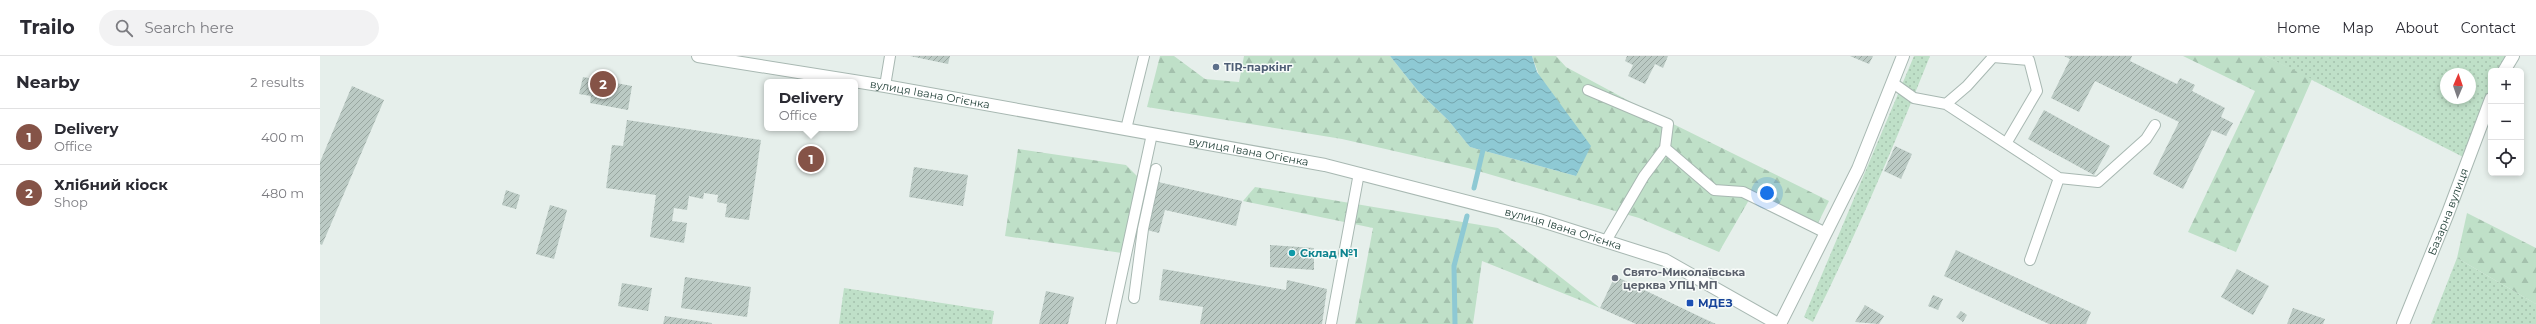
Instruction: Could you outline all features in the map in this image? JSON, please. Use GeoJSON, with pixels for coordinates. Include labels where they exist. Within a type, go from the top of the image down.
{"type":"FeatureCollection","features":[{"type":"Feature","properties":{"kind":"street","name":"вулиця Івана Огієнка"},"geometry":{"type":"LineString","coordinates":[[698,56],[841,79]]}},
{"type":"Feature","properties":{"kind":"street"},"geometry":{"type":"LineString","coordinates":[[1779,324],[1858,169],[1903,56]]}},
{"type":"Feature","properties":{"kind":"street"},"geometry":{"type":"LineString","coordinates":[[2506,68],[2513,56]]}},
{"type":"Feature","properties":{"kind":"street","name":"вулиця Івана Огієнка"},"geometry":{"type":"LineString","coordinates":[[858,82],[1325,165],[1538,220],[1665,260],[1779,324]]}},
{"type":"Feature","properties":{"kind":"street","name":"Базарна вулиця"},"geometry":{"type":"LineString","coordinates":[[2403,324],[2448,213],[2489,104]]}},
{"type":"Feature","properties":{"kind":"lane"},"geometry":{"type":"LineString","coordinates":[[885,86],[890,56]]}},
{"type":"Feature","properties":{"kind":"lane"},"geometry":{"type":"LineString","coordinates":[[1126,129],[1144,56]]}},
{"type":"Feature","properties":{"kind":"lane"},"geometry":{"type":"LineString","coordinates":[[1946,104],[1967,86],[1993,57],[2029,60],[2037,91],[2007,142]]}},
{"type":"Feature","properties":{"kind":"lane"},"geometry":{"type":"LineString","coordinates":[[1893,83],[1914,98],[1946,104],[2007,142],[2059,178],[2098,182],[2146,140],[2155,125]]}},
{"type":"Feature","properties":{"kind":"lane"},"geometry":{"type":"LineString","coordinates":[[1588,90],[1668,124],[1665,148],[1644,176],[1606,241]]}},
{"type":"Feature","properties":{"kind":"lane"},"geometry":{"type":"LineString","coordinates":[[1111,324],[1152,134]]}},
{"type":"Feature","properties":{"kind":"lane"},"geometry":{"type":"LineString","coordinates":[[1665,148],[1714,190],[1743,192],[1826,233]]}},
{"type":"Feature","properties":{"kind":"lane"},"geometry":{"type":"LineString","coordinates":[[1134,298],[1143,229],[1156,168]]}},
{"type":"Feature","properties":{"kind":"lane"},"geometry":{"type":"LineString","coordinates":[[1331,324],[1359,174]]}},
{"type":"Feature","properties":{"kind":"lane"},"geometry":{"type":"LineString","coordinates":[[2030,260],[2059,178]]}},
{"type":"Feature","properties":{"kind":"green space"},"geometry":{"type":"Polygon","coordinates":[[[1160,56],[1174,56],[1205,79],[1239,82],[1244,56],[1390,56],[1418,91],[1448,120],[1470,147],[1576,176],[1532,56],[1556,56],[1566,67],[1655,115],[1829,201],[1817,225],[1753,193],[1719,252],[1639,218],[1468,168],[1342,139],[1147,107],[1160,56]]]}},
{"type":"Feature","properties":{"kind":"green space"},"geometry":{"type":"Polygon","coordinates":[[[1914,56],[1930,56],[1874,190],[1813,322],[1804,317],[1914,56]]]}},
{"type":"Feature","properties":{"kind":"green space"},"geometry":{"type":"Polygon","coordinates":[[[2183,56],[2265,56],[2312,79],[2236,252],[2188,232],[2255,91],[2183,56]]]}},
{"type":"Feature","properties":{"kind":"green space"},"geometry":{"type":"Polygon","coordinates":[[[2265,56],[2509,56],[2503,68],[2488,68],[2488,107],[2469,160],[2265,56]]]}},
{"type":"Feature","properties":{"kind":"green space"},"geometry":{"type":"Polygon","coordinates":[[[1018,149],[1126,165],[1138,177],[1122,253],[1005,236],[1018,149]]]}},
{"type":"Feature","properties":{"kind":"green space"},"geometry":{"type":"Polygon","coordinates":[[[1255,187],[1498,228],[1600,308],[1482,261],[1473,324],[1355,324],[1373,228],[1243,201],[1255,187]]]}},
{"type":"Feature","properties":{"kind":"green space"},"geometry":{"type":"Polygon","coordinates":[[[2467,213],[2536,248],[2536,304],[2457,258],[2467,213]]]}},
{"type":"Feature","properties":{"kind":"green space"},"geometry":{"type":"Polygon","coordinates":[[[2457,258],[2536,304],[2536,324],[2431,324],[2457,258]]]}},
{"type":"Feature","properties":{"kind":"green space"},"geometry":{"type":"Polygon","coordinates":[[[844,288],[994,311],[992,324],[839,324],[844,288]]]}},
{"type":"Feature","properties":{"kind":"water"},"geometry":{"type":"Polygon","coordinates":[[[1390,56],[1532,56],[1537,72],[1591,146],[1576,176],[1470,147],[1448,120],[1418,91],[1390,56]]]}},
{"type":"Feature","properties":{"kind":"building"},"geometry":{"type":"Polygon","coordinates":[[[910,56],[950,56],[948,64],[910,56]]]}},
{"type":"Feature","properties":{"kind":"building"},"geometry":{"type":"Polygon","coordinates":[[[1627,56],[1668,56],[1663,68],[1655,64],[1645,84],[1628,76],[1633,65],[1625,61],[1627,56]]]}},
{"type":"Feature","properties":{"kind":"building"},"geometry":{"type":"Polygon","coordinates":[[[1850,56],[1873,56],[1869,64],[1850,56]]]}},
{"type":"Feature","properties":{"kind":"building"},"geometry":{"type":"Polygon","coordinates":[[[2064,56],[2132,56],[2130,61],[2177,84],[2180,78],[2195,85],[2192,91],[2225,108],[2221,117],[2233,123],[2226,136],[2212,130],[2183,189],[2153,174],[2179,122],[2095,81],[2079,112],[2051,98],[2070,59],[2064,56]]]}},
{"type":"Feature","properties":{"kind":"building"},"geometry":{"type":"Polygon","coordinates":[[[583,77],[632,86],[628,110],[590,103],[591,96],[579,94],[583,77]]]}},
{"type":"Feature","properties":{"kind":"building"},"geometry":{"type":"Polygon","coordinates":[[[352,86],[384,100],[322,245],[320,244],[320,162],[352,86]]]}},
{"type":"Feature","properties":{"kind":"building"},"geometry":{"type":"Polygon","coordinates":[[[2044,110],[2110,146],[2094,175],[2028,139],[2044,110]]]}},
{"type":"Feature","properties":{"kind":"building"},"geometry":{"type":"Polygon","coordinates":[[[627,120],[761,140],[749,220],[725,217],[727,204],[717,202],[718,195],[704,193],[703,199],[689,196],[687,210],[674,208],[672,221],[687,223],[684,243],[650,237],[656,195],[606,188],[612,145],[623,146],[627,120]]]}},
{"type":"Feature","properties":{"kind":"building"},"geometry":{"type":"Polygon","coordinates":[[[805,146],[821,149],[817,172],[801,169],[805,146]]]}},
{"type":"Feature","properties":{"kind":"building"},"geometry":{"type":"Polygon","coordinates":[[[1895,146],[1912,154],[1901,179],[1884,171],[1895,146]]]}},
{"type":"Feature","properties":{"kind":"building"},"geometry":{"type":"Polygon","coordinates":[[[914,167],[968,175],[963,206],[909,197],[914,167]]]}},
{"type":"Feature","properties":{"kind":"building"},"geometry":{"type":"Polygon","coordinates":[[[1158,182],[1242,201],[1236,226],[1165,210],[1159,233],[1147,230],[1158,182]]]}},
{"type":"Feature","properties":{"kind":"building"},"geometry":{"type":"Polygon","coordinates":[[[506,190],[520,195],[516,209],[502,205],[506,190]]]}},
{"type":"Feature","properties":{"kind":"building"},"geometry":{"type":"Polygon","coordinates":[[[550,205],[567,210],[554,259],[536,254],[550,205]]]}},
{"type":"Feature","properties":{"kind":"building","name":"Склад №1"},"geometry":{"type":"Polygon","coordinates":[[[1270,245],[1314,248],[1314,270],[1270,267],[1270,245]]]}},
{"type":"Feature","properties":{"kind":"building"},"geometry":{"type":"Polygon","coordinates":[[[1956,250],[2091,312],[2086,324],[2049,324],[1944,276],[1956,250]]]}},
{"type":"Feature","properties":{"kind":"building"},"geometry":{"type":"Polygon","coordinates":[[[1163,269],[1286,290],[1287,280],[1327,289],[1322,324],[1200,324],[1203,307],[1159,300],[1163,269]]]}},
{"type":"Feature","properties":{"kind":"building"},"geometry":{"type":"Polygon","coordinates":[[[2237,269],[2269,286],[2253,315],[2221,297],[2237,269]]]}},
{"type":"Feature","properties":{"kind":"building"},"geometry":{"type":"Polygon","coordinates":[[[1615,276],[1716,324],[1636,324],[1600,308],[1615,276]]]}},
{"type":"Feature","properties":{"kind":"building"},"geometry":{"type":"Polygon","coordinates":[[[685,277],[751,287],[747,317],[681,308],[685,277]]]}},
{"type":"Feature","properties":{"kind":"building"},"geometry":{"type":"Polygon","coordinates":[[[622,283],[652,288],[648,311],[618,306],[622,283]]]}},
{"type":"Feature","properties":{"kind":"building"},"geometry":{"type":"Polygon","coordinates":[[[1046,291],[1074,297],[1068,324],[1039,324],[1046,291]]]}},
{"type":"Feature","properties":{"kind":"building"},"geometry":{"type":"Polygon","coordinates":[[[1933,295],[1943,299],[1938,310],[1928,306],[1933,295]]]}},
{"type":"Feature","properties":{"kind":"building"},"geometry":{"type":"Polygon","coordinates":[[[1865,305],[1884,316],[1879,324],[1855,322],[1865,305]]]}},
{"type":"Feature","properties":{"kind":"building"},"geometry":{"type":"Polygon","coordinates":[[[2293,308],[2325,319],[2323,324],[2287,324],[2293,308]]]}},
{"type":"Feature","properties":{"kind":"building"},"geometry":{"type":"Polygon","coordinates":[[[1961,311],[1967,315],[1963,322],[1956,317],[1961,311]]]}},
{"type":"Feature","properties":{"kind":"building"},"geometry":{"type":"Polygon","coordinates":[[[665,316],[712,323],[712,324],[663,324],[665,316]]]}},
{"type":"Feature","properties":{"kind":"waterway"},"geometry":{"type":"LineString","coordinates":[[1474,188],[1483,150]]}},
{"type":"Feature","properties":{"kind":"waterway"},"geometry":{"type":"LineString","coordinates":[[1455,324],[1454,266],[1467,216]]}},
{"type":"Feature","properties":{"kind":"place","name":"TIR-паркінг"},"geometry":{"type":"Point","coordinates":[1216,67]}},
{"type":"Feature","properties":{"kind":"place","name":"Хлібний кіоск"},"geometry":{"type":"Point","coordinates":[603,84]}},
{"type":"Feature","properties":{"kind":"place","name":"Delivery"},"geometry":{"type":"Point","coordinates":[811,159]}},
{"type":"Feature","properties":{"kind":"place","name":"Склад №1"},"geometry":{"type":"Point","coordinates":[1292,253]}},
{"type":"Feature","properties":{"kind":"place","name":"Свято-Миколаївська церква УПЦ МП"},"geometry":{"type":"Point","coordinates":[1615,278]}},
{"type":"Feature","properties":{"kind":"place","name":"МДЕЗ"},"geometry":{"type":"Point","coordinates":[1690,303]}}]}
